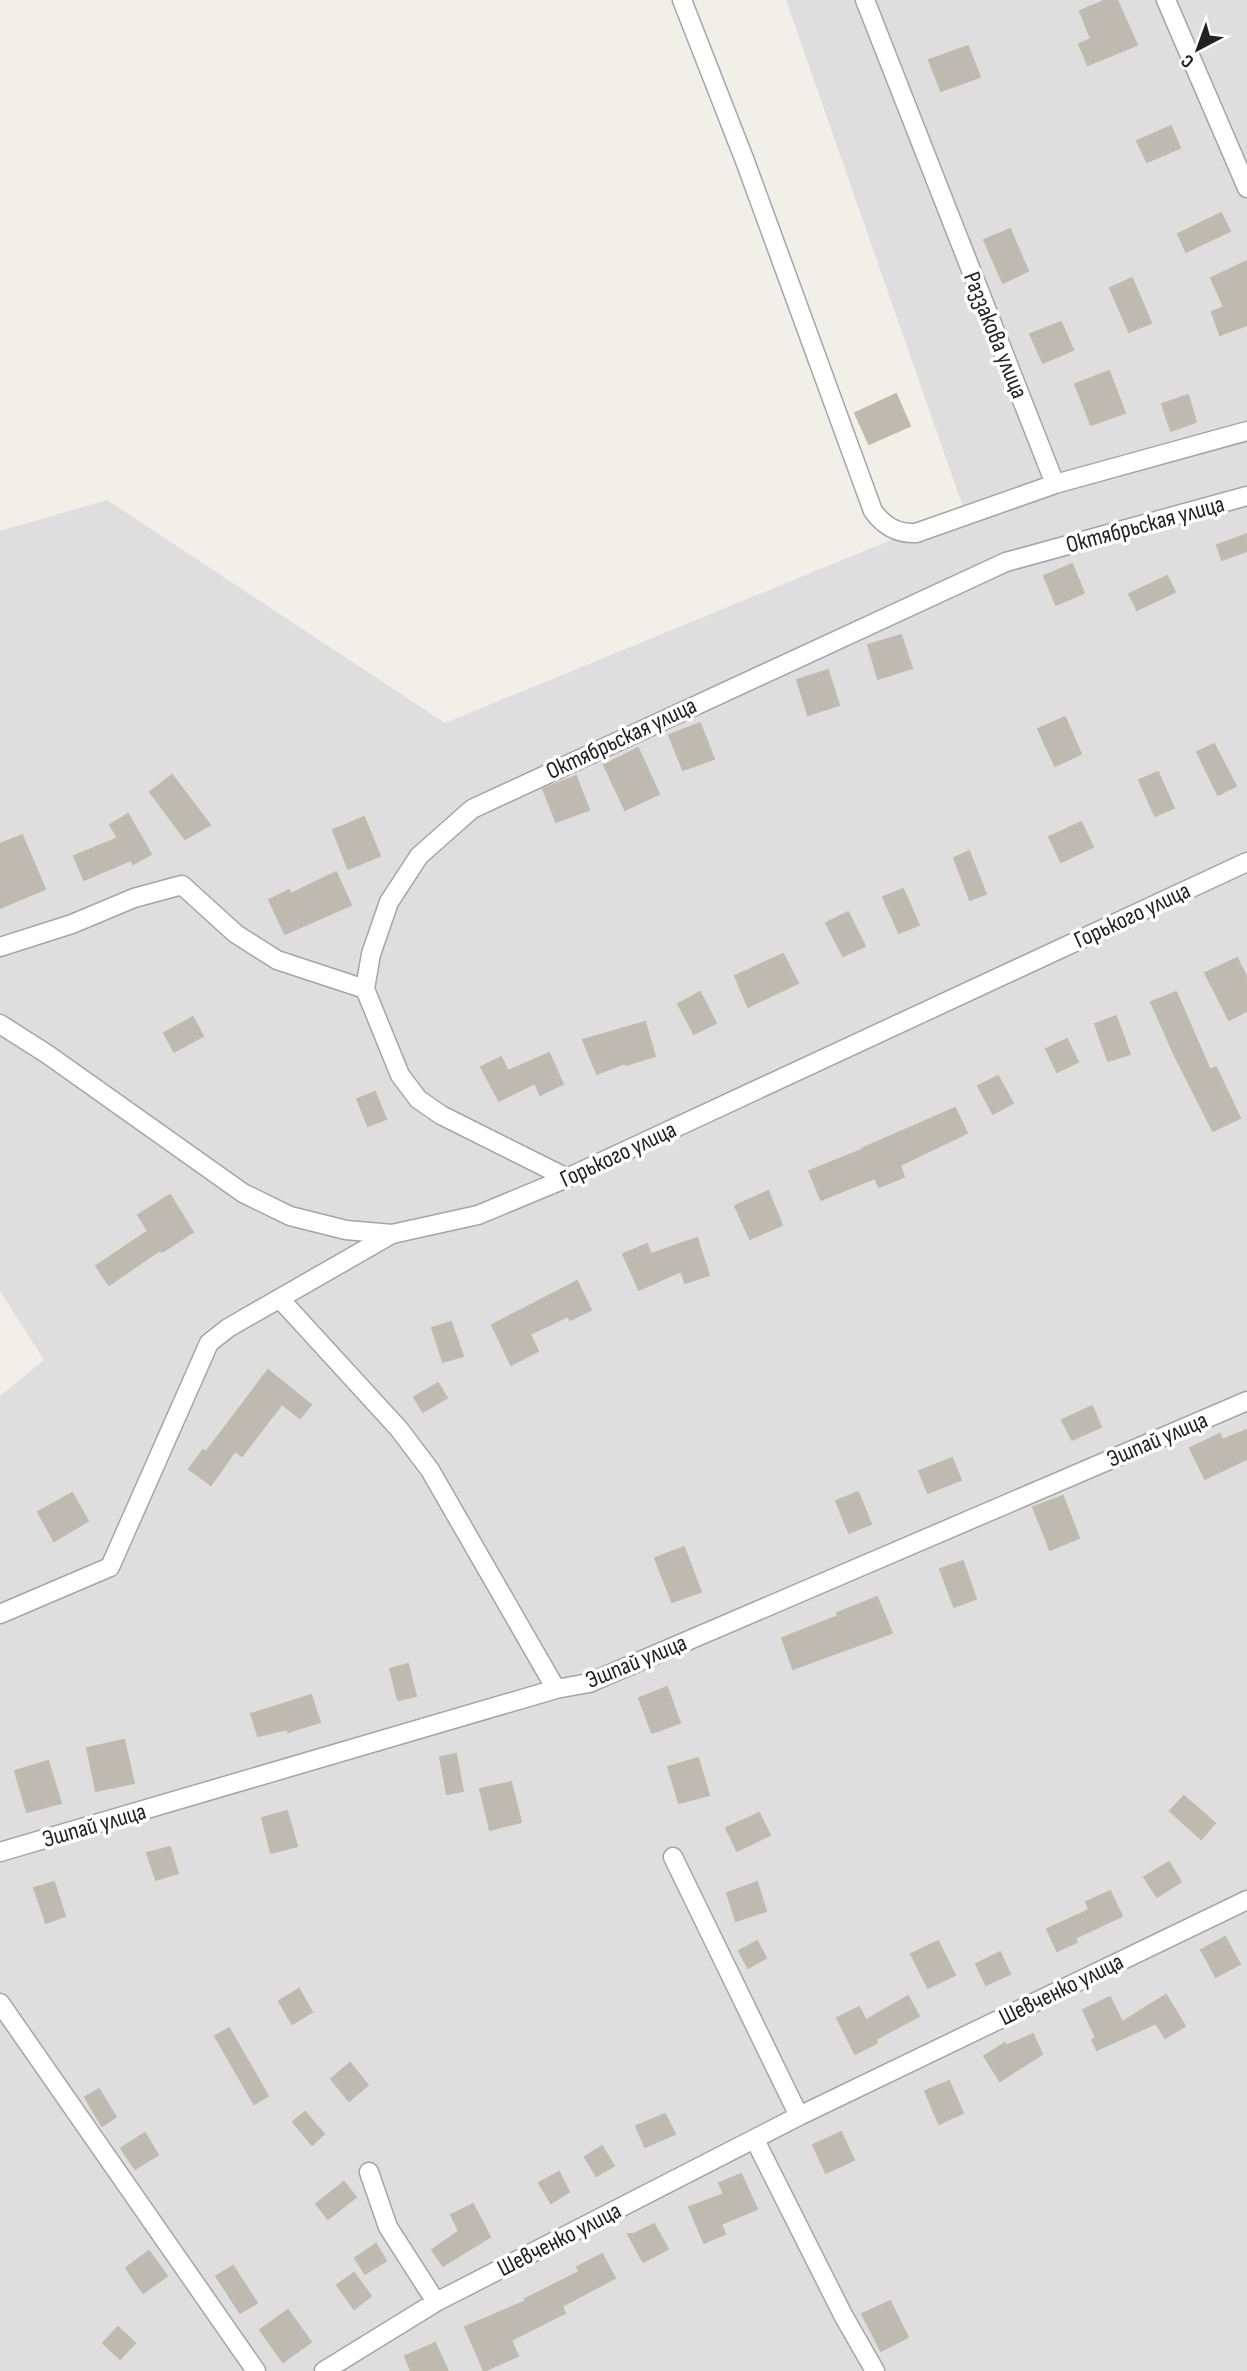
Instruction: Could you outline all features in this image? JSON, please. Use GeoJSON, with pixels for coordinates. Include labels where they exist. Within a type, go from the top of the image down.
{"type":"FeatureCollection","features":[{"type":"Feature","properties":{"kind":"street"},"geometry":{"type":"LineString","coordinates":[[682,0],[745,161],[873,511],[879,519],[895,531],[916,533],[1055,484],[1247,431]]}},
{"type":"Feature","properties":{"kind":"street","name":"Раззакова улица"},"geometry":{"type":"LineString","coordinates":[[865,0],[1055,484]]}},
{"type":"Feature","properties":{"kind":"street"},"geometry":{"type":"LineString","coordinates":[[1166,0],[1247,188]]}},
{"type":"Feature","properties":{"kind":"street","name":"Октябрьская улица"},"geometry":{"type":"LineString","coordinates":[[365,989],[371,954],[389,902],[419,856],[472,809],[1006,562],[1247,496]]}},
{"type":"Feature","properties":{"kind":"street","name":"Горького улица"},"geometry":{"type":"LineString","coordinates":[[0,1024],[47,1054],[243,1193],[290,1216],[346,1230],[392,1234],[478,1215],[567,1178],[1247,862]]}},
{"type":"Feature","properties":{"kind":"street"},"geometry":{"type":"LineString","coordinates":[[0,947],[72,924],[134,898],[182,885],[236,934],[277,960],[365,989],[400,1075],[418,1099],[441,1115],[567,1178]]}},
{"type":"Feature","properties":{"kind":"street"},"geometry":{"type":"LineString","coordinates":[[0,1614],[110,1567],[209,1343],[228,1328],[392,1234]]}},
{"type":"Feature","properties":{"kind":"street"},"geometry":{"type":"LineString","coordinates":[[280,1299],[399,1429],[430,1471],[556,1689]]}},
{"type":"Feature","properties":{"kind":"street","name":"Эшпай улица"},"geometry":{"type":"LineString","coordinates":[[0,1852],[556,1689],[589,1683],[1247,1401]]}},
{"type":"Feature","properties":{"kind":"street"},"geometry":{"type":"LineString","coordinates":[[673,1857],[799,2116]]}},
{"type":"Feature","properties":{"kind":"street","name":"Шевченко улица"},"geometry":{"type":"LineString","coordinates":[[324,2371],[436,2302],[799,2116],[1247,1899]]}},
{"type":"Feature","properties":{"kind":"street"},"geometry":{"type":"LineString","coordinates":[[0,2003],[256,2371]]}},
{"type":"Feature","properties":{"kind":"street"},"geometry":{"type":"LineString","coordinates":[[755,2140],[843,2315],[875,2371]]}},
{"type":"Feature","properties":{"kind":"street"},"geometry":{"type":"LineString","coordinates":[[369,2172],[388,2227],[436,2302]]}},
{"type":"Feature","properties":{"kind":"shaded area"},"geometry":{"type":"Polygon","coordinates":[[[786,0],[1247,0],[1247,2371],[0,2371],[0,1396],[44,1360],[0,1291],[0,531],[107,500],[445,723],[964,510],[786,0]]]}},
{"type":"Feature","properties":{"kind":"building"},"geometry":{"type":"Polygon","coordinates":[[[1106,0],[1117,0],[1137,45],[1088,65],[1079,44],[1091,39],[1080,11],[1106,0]]]}},
{"type":"Feature","properties":{"kind":"building"},"geometry":{"type":"Polygon","coordinates":[[[968,46],[980,77],[941,91],[929,60],[968,46]]]}},
{"type":"Feature","properties":{"kind":"building"},"geometry":{"type":"Polygon","coordinates":[[[1171,126],[1180,148],[1147,162],[1137,141],[1171,126]]]}},
{"type":"Feature","properties":{"kind":"building"},"geometry":{"type":"Polygon","coordinates":[[[1221,213],[1230,231],[1186,252],[1178,234],[1221,213]]]}},
{"type":"Feature","properties":{"kind":"building"},"geometry":{"type":"Polygon","coordinates":[[[1010,229],[1028,271],[1003,283],[984,240],[1010,229]]]}},
{"type":"Feature","properties":{"kind":"building"},"geometry":{"type":"Polygon","coordinates":[[[1247,261],[1247,325],[1220,335],[1212,312],[1224,307],[1211,278],[1247,261]]]}},
{"type":"Feature","properties":{"kind":"building"},"geometry":{"type":"Polygon","coordinates":[[[1132,278],[1151,323],[1129,332],[1110,288],[1132,278]]]}},
{"type":"Feature","properties":{"kind":"building"},"geometry":{"type":"Polygon","coordinates":[[[1061,322],[1073,350],[1043,363],[1030,334],[1061,322]]]}},
{"type":"Feature","properties":{"kind":"building"},"geometry":{"type":"Polygon","coordinates":[[[1109,371],[1125,413],[1091,425],[1075,384],[1109,371]]]}},
{"type":"Feature","properties":{"kind":"building"},"geometry":{"type":"Polygon","coordinates":[[[896,394],[910,426],[869,444],[855,413],[896,394]]]}},
{"type":"Feature","properties":{"kind":"building"},"geometry":{"type":"Polygon","coordinates":[[[1188,395],[1196,422],[1171,431],[1162,404],[1188,395]]]}},
{"type":"Feature","properties":{"kind":"building"},"geometry":{"type":"Polygon","coordinates":[[[1247,534],[1247,551],[1222,560],[1217,545],[1247,534]]]}},
{"type":"Feature","properties":{"kind":"building"},"geometry":{"type":"Polygon","coordinates":[[[1072,564],[1084,593],[1056,605],[1044,576],[1072,564]]]}},
{"type":"Feature","properties":{"kind":"building"},"geometry":{"type":"Polygon","coordinates":[[[1167,576],[1175,592],[1137,610],[1129,594],[1167,576]]]}},
{"type":"Feature","properties":{"kind":"building"},"geometry":{"type":"Polygon","coordinates":[[[901,635],[912,668],[878,679],[868,645],[901,635]]]}},
{"type":"Feature","properties":{"kind":"building"},"geometry":{"type":"Polygon","coordinates":[[[828,670],[839,705],[808,715],[797,680],[828,670]]]}},
{"type":"Feature","properties":{"kind":"building"},"geometry":{"type":"Polygon","coordinates":[[[1065,717],[1081,754],[1055,766],[1038,729],[1065,717]]]}},
{"type":"Feature","properties":{"kind":"building"},"geometry":{"type":"Polygon","coordinates":[[[700,723],[714,759],[683,770],[669,735],[700,723]]]}},
{"type":"Feature","properties":{"kind":"building"},"geometry":{"type":"Polygon","coordinates":[[[1214,744],[1236,786],[1218,795],[1197,752],[1214,744]]]}},
{"type":"Feature","properties":{"kind":"building"},"geometry":{"type":"Polygon","coordinates":[[[638,748],[659,794],[625,810],[604,765],[638,748]]]}},
{"type":"Feature","properties":{"kind":"building"},"geometry":{"type":"Polygon","coordinates":[[[1158,772],[1174,808],[1155,816],[1139,780],[1158,772]]]}},
{"type":"Feature","properties":{"kind":"building"},"geometry":{"type":"Polygon","coordinates":[[[172,775],[210,825],[185,839],[150,792],[172,775]]]}},
{"type":"Feature","properties":{"kind":"building"},"geometry":{"type":"Polygon","coordinates":[[[576,776],[589,810],[556,822],[543,789],[576,776]]]}},
{"type":"Feature","properties":{"kind":"building"},"geometry":{"type":"Polygon","coordinates":[[[128,814],[151,854],[133,864],[131,860],[84,880],[74,856],[118,838],[110,825],[128,814]]]}},
{"type":"Feature","properties":{"kind":"building"},"geometry":{"type":"Polygon","coordinates":[[[364,817],[380,856],[348,869],[333,830],[364,817]]]}},
{"type":"Feature","properties":{"kind":"building"},"geometry":{"type":"Polygon","coordinates":[[[1081,822],[1093,847],[1061,862],[1049,837],[1081,822]]]}},
{"type":"Feature","properties":{"kind":"building"},"geometry":{"type":"Polygon","coordinates":[[[22,835],[45,889],[0,908],[0,844],[22,835]]]}},
{"type":"Feature","properties":{"kind":"building"},"geometry":{"type":"Polygon","coordinates":[[[969,851],[986,894],[970,900],[954,858],[969,851]]]}},
{"type":"Feature","properties":{"kind":"building"},"geometry":{"type":"Polygon","coordinates":[[[336,872],[351,905],[285,934],[269,900],[289,890],[291,894],[336,872]]]}},
{"type":"Feature","properties":{"kind":"building"},"geometry":{"type":"Polygon","coordinates":[[[903,889],[919,925],[899,933],[883,897],[903,889]]]}},
{"type":"Feature","properties":{"kind":"building"},"geometry":{"type":"Polygon","coordinates":[[[848,912],[865,946],[843,956],[826,923],[848,912]]]}},
{"type":"Feature","properties":{"kind":"building"},"geometry":{"type":"Polygon","coordinates":[[[783,954],[798,983],[748,1007],[735,976],[783,954]]]}},
{"type":"Feature","properties":{"kind":"building"},"geometry":{"type":"Polygon","coordinates":[[[1237,958],[1247,978],[1247,1011],[1229,1020],[1205,973],[1237,958]]]}},
{"type":"Feature","properties":{"kind":"building"},"geometry":{"type":"Polygon","coordinates":[[[700,992],[716,1023],[694,1034],[678,1004],[700,992]]]}},
{"type":"Feature","properties":{"kind":"building"},"geometry":{"type":"Polygon","coordinates":[[[1176,992],[1210,1070],[1216,1067],[1240,1118],[1213,1131],[1151,1002],[1176,992]]]}},
{"type":"Feature","properties":{"kind":"building"},"geometry":{"type":"Polygon","coordinates":[[[1116,1016],[1130,1054],[1108,1061],[1095,1024],[1116,1016]]]}},
{"type":"Feature","properties":{"kind":"building"},"geometry":{"type":"Polygon","coordinates":[[[193,1017],[203,1036],[174,1052],[164,1033],[193,1017]]]}},
{"type":"Feature","properties":{"kind":"building"},"geometry":{"type":"Polygon","coordinates":[[[645,1022],[655,1056],[626,1065],[625,1063],[597,1074],[583,1040],[645,1022]]]}},
{"type":"Feature","properties":{"kind":"building"},"geometry":{"type":"Polygon","coordinates":[[[1067,1039],[1078,1062],[1057,1072],[1046,1049],[1067,1039]]]}},
{"type":"Feature","properties":{"kind":"building"},"geometry":{"type":"Polygon","coordinates":[[[549,1053],[563,1084],[540,1095],[535,1083],[499,1101],[481,1067],[501,1057],[508,1071],[549,1053]]]}},
{"type":"Feature","properties":{"kind":"building"},"geometry":{"type":"Polygon","coordinates":[[[998,1076],[1013,1103],[993,1114],[978,1086],[998,1076]]]}},
{"type":"Feature","properties":{"kind":"building"},"geometry":{"type":"Polygon","coordinates":[[[375,1092],[386,1119],[368,1126],[357,1099],[375,1092]]]}},
{"type":"Feature","properties":{"kind":"building"},"geometry":{"type":"Polygon","coordinates":[[[955,1108],[967,1133],[900,1165],[904,1177],[879,1187],[875,1178],[821,1200],[809,1171],[955,1108]]]}},
{"type":"Feature","properties":{"kind":"building"},"geometry":{"type":"Polygon","coordinates":[[[768,1191],[782,1225],[750,1239],[735,1206],[768,1191]]]}},
{"type":"Feature","properties":{"kind":"building"},"geometry":{"type":"Polygon","coordinates":[[[170,1195],[193,1232],[162,1252],[160,1250],[109,1285],[96,1266],[148,1231],[138,1215],[170,1195]]]}},
{"type":"Feature","properties":{"kind":"building"},"geometry":{"type":"Polygon","coordinates":[[[697,1238],[709,1275],[685,1283],[681,1271],[639,1290],[623,1254],[647,1244],[651,1254],[697,1238]]]}},
{"type":"Feature","properties":{"kind":"building"},"geometry":{"type":"Polygon","coordinates":[[[577,1281],[591,1310],[570,1320],[568,1316],[530,1334],[538,1351],[511,1365],[492,1325],[577,1281]]]}},
{"type":"Feature","properties":{"kind":"building"},"geometry":{"type":"Polygon","coordinates":[[[451,1322],[463,1356],[443,1362],[432,1328],[451,1322]]]}},
{"type":"Feature","properties":{"kind":"building"},"geometry":{"type":"Polygon","coordinates":[[[268,1370],[311,1405],[300,1418],[282,1404],[242,1456],[235,1451],[211,1485],[189,1469],[203,1450],[206,1452],[268,1370]]]}},
{"type":"Feature","properties":{"kind":"building"},"geometry":{"type":"Polygon","coordinates":[[[438,1383],[447,1398],[423,1412],[414,1397],[438,1383]]]}},
{"type":"Feature","properties":{"kind":"building"},"geometry":{"type":"Polygon","coordinates":[[[1092,1406],[1101,1427],[1072,1440],[1062,1420],[1092,1406]]]}},
{"type":"Feature","properties":{"kind":"building"},"geometry":{"type":"Polygon","coordinates":[[[1247,1430],[1247,1459],[1205,1479],[1190,1448],[1220,1434],[1222,1440],[1247,1430]]]}},
{"type":"Feature","properties":{"kind":"building"},"geometry":{"type":"Polygon","coordinates":[[[952,1458],[961,1480],[928,1493],[919,1471],[952,1458]]]}},
{"type":"Feature","properties":{"kind":"building"},"geometry":{"type":"Polygon","coordinates":[[[858,1492],[871,1524],[849,1533],[836,1501],[858,1492]]]}},
{"type":"Feature","properties":{"kind":"building"},"geometry":{"type":"Polygon","coordinates":[[[72,1493],[88,1521],[54,1541],[38,1512],[72,1493]]]}},
{"type":"Feature","properties":{"kind":"building"},"geometry":{"type":"Polygon","coordinates":[[[1063,1496],[1079,1538],[1050,1550],[1033,1507],[1063,1496]]]}},
{"type":"Feature","properties":{"kind":"building"},"geometry":{"type":"Polygon","coordinates":[[[684,1547],[701,1592],[672,1602],[655,1558],[684,1547]]]}},
{"type":"Feature","properties":{"kind":"building"},"geometry":{"type":"Polygon","coordinates":[[[963,1561],[976,1599],[954,1607],[940,1569],[963,1561]]]}},
{"type":"Feature","properties":{"kind":"building"},"geometry":{"type":"Polygon","coordinates":[[[877,1597],[892,1633],[793,1669],[782,1638],[877,1597]]]}},
{"type":"Feature","properties":{"kind":"building"},"geometry":{"type":"Polygon","coordinates":[[[408,1664],[416,1696],[398,1700],[390,1669],[408,1664]]]}},
{"type":"Feature","properties":{"kind":"building"},"geometry":{"type":"Polygon","coordinates":[[[667,1687],[680,1723],[652,1733],[639,1698],[667,1687]]]}},
{"type":"Feature","properties":{"kind":"building"},"geometry":{"type":"Polygon","coordinates":[[[311,1695],[320,1722],[288,1732],[287,1729],[258,1736],[251,1714],[311,1695]]]}},
{"type":"Feature","properties":{"kind":"building"},"geometry":{"type":"Polygon","coordinates":[[[124,1740],[134,1783],[96,1791],[87,1748],[124,1740]]]}},
{"type":"Feature","properties":{"kind":"building"},"geometry":{"type":"Polygon","coordinates":[[[456,1754],[463,1791],[447,1794],[440,1757],[456,1754]]]}},
{"type":"Feature","properties":{"kind":"building"},"geometry":{"type":"Polygon","coordinates":[[[698,1758],[709,1795],[679,1803],[668,1767],[698,1758]]]}},
{"type":"Feature","properties":{"kind":"building"},"geometry":{"type":"Polygon","coordinates":[[[48,1761],[61,1803],[27,1812],[15,1771],[48,1761]]]}},
{"type":"Feature","properties":{"kind":"building"},"geometry":{"type":"Polygon","coordinates":[[[511,1782],[521,1822],[490,1830],[480,1789],[511,1782]]]}},
{"type":"Feature","properties":{"kind":"building"},"geometry":{"type":"Polygon","coordinates":[[[1184,1796],[1215,1823],[1201,1839],[1170,1811],[1184,1796]]]}},
{"type":"Feature","properties":{"kind":"building"},"geometry":{"type":"Polygon","coordinates":[[[287,1811],[297,1846],[271,1853],[262,1818],[287,1811]]]}},
{"type":"Feature","properties":{"kind":"building"},"geometry":{"type":"Polygon","coordinates":[[[759,1813],[770,1835],[737,1851],[726,1828],[759,1813]]]}},
{"type":"Feature","properties":{"kind":"building"},"geometry":{"type":"Polygon","coordinates":[[[170,1847],[178,1873],[156,1880],[147,1853],[170,1847]]]}},
{"type":"Feature","properties":{"kind":"building"},"geometry":{"type":"Polygon","coordinates":[[[1169,1862],[1181,1882],[1157,1897],[1144,1877],[1169,1862]]]}},
{"type":"Feature","properties":{"kind":"building"},"geometry":{"type":"Polygon","coordinates":[[[54,1882],[65,1916],[46,1923],[34,1888],[54,1882]]]}},
{"type":"Feature","properties":{"kind":"building"},"geometry":{"type":"Polygon","coordinates":[[[757,1882],[766,1911],[736,1921],[727,1893],[757,1882]]]}},
{"type":"Feature","properties":{"kind":"building"},"geometry":{"type":"Polygon","coordinates":[[[1110,1891],[1122,1916],[1075,1938],[1077,1942],[1057,1951],[1047,1929],[1089,1910],[1086,1902],[1110,1891]]]}},
{"type":"Feature","properties":{"kind":"building"},"geometry":{"type":"Polygon","coordinates":[[[1225,1937],[1240,1964],[1216,1977],[1201,1950],[1225,1937]]]}},
{"type":"Feature","properties":{"kind":"building"},"geometry":{"type":"Polygon","coordinates":[[[757,1941],[766,1958],[748,1968],[739,1951],[757,1941]]]}},
{"type":"Feature","properties":{"kind":"building"},"geometry":{"type":"Polygon","coordinates":[[[938,1941],[955,1975],[928,1988],[911,1954],[938,1941]]]}},
{"type":"Feature","properties":{"kind":"building"},"geometry":{"type":"Polygon","coordinates":[[[1000,1952],[1010,1974],[986,1985],[976,1964],[1000,1952]]]}},
{"type":"Feature","properties":{"kind":"building"},"geometry":{"type":"Polygon","coordinates":[[[299,1989],[312,2012],[292,2024],[279,2001],[299,1989]]]}},
{"type":"Feature","properties":{"kind":"building"},"geometry":{"type":"Polygon","coordinates":[[[1166,1995],[1185,2026],[1165,2038],[1156,2023],[1097,2050],[1092,2040],[1096,2038],[1083,2010],[1110,1997],[1122,2022],[1166,1995]]]}},
{"type":"Feature","properties":{"kind":"building"},"geometry":{"type":"Polygon","coordinates":[[[908,1996],[919,2016],[876,2039],[877,2043],[855,2054],[837,2018],[859,2007],[866,2020],[908,1996]]]}},
{"type":"Feature","properties":{"kind":"building"},"geometry":{"type":"Polygon","coordinates":[[[229,2028],[268,2096],[254,2104],[215,2036],[229,2028]]]}},
{"type":"Feature","properties":{"kind":"building"},"geometry":{"type":"Polygon","coordinates":[[[1033,2034],[1042,2054],[1000,2081],[984,2056],[1005,2043],[1006,2046],[1033,2034]]]}},
{"type":"Feature","properties":{"kind":"building"},"geometry":{"type":"Polygon","coordinates":[[[350,2063],[368,2085],[349,2101],[331,2079],[350,2063]]]}},
{"type":"Feature","properties":{"kind":"building"},"geometry":{"type":"Polygon","coordinates":[[[949,2081],[963,2113],[939,2124],[925,2091],[949,2081]]]}},
{"type":"Feature","properties":{"kind":"building"},"geometry":{"type":"Polygon","coordinates":[[[99,2089],[116,2117],[102,2126],[85,2097],[99,2089]]]}},
{"type":"Feature","properties":{"kind":"building"},"geometry":{"type":"Polygon","coordinates":[[[305,2112],[324,2134],[312,2145],[293,2122],[305,2112]]]}},
{"type":"Feature","properties":{"kind":"building"},"geometry":{"type":"Polygon","coordinates":[[[665,2114],[675,2134],[645,2147],[636,2126],[665,2114]]]}},
{"type":"Feature","properties":{"kind":"building"},"geometry":{"type":"Polygon","coordinates":[[[841,2132],[854,2160],[826,2173],[813,2145],[841,2132]]]}},
{"type":"Feature","properties":{"kind":"building"},"geometry":{"type":"Polygon","coordinates":[[[145,2133],[158,2155],[135,2169],[121,2148],[145,2133]]]}},
{"type":"Feature","properties":{"kind":"building"},"geometry":{"type":"Polygon","coordinates":[[[602,2146],[614,2166],[596,2176],[585,2157],[602,2146]]]}},
{"type":"Feature","properties":{"kind":"building"},"geometry":{"type":"Polygon","coordinates":[[[559,2172],[569,2192],[551,2203],[539,2183],[559,2172]]]}},
{"type":"Feature","properties":{"kind":"building"},"geometry":{"type":"Polygon","coordinates":[[[741,2174],[757,2209],[721,2224],[725,2234],[704,2243],[689,2207],[724,2194],[719,2183],[741,2174]]]}},
{"type":"Feature","properties":{"kind":"building"},"geometry":{"type":"Polygon","coordinates":[[[344,2182],[356,2197],[328,2219],[316,2204],[344,2182]]]}},
{"type":"Feature","properties":{"kind":"building"},"geometry":{"type":"Polygon","coordinates":[[[473,2204],[490,2237],[443,2266],[432,2250],[459,2231],[451,2215],[473,2204]]]}},
{"type":"Feature","properties":{"kind":"building"},"geometry":{"type":"Polygon","coordinates":[[[654,2224],[668,2249],[643,2262],[628,2234],[634,2234],[654,2224]]]}},
{"type":"Feature","properties":{"kind":"building"},"geometry":{"type":"Polygon","coordinates":[[[376,2244],[386,2261],[365,2274],[355,2258],[376,2244]]]}},
{"type":"Feature","properties":{"kind":"building"},"geometry":{"type":"Polygon","coordinates":[[[149,2251],[167,2276],[143,2293],[126,2268],[149,2251]]]}},
{"type":"Feature","properties":{"kind":"building"},"geometry":{"type":"Polygon","coordinates":[[[602,2254],[615,2278],[562,2306],[565,2313],[511,2340],[518,2356],[484,2371],[465,2327],[526,2301],[525,2299],[579,2272],[577,2267],[602,2254]]]}},
{"type":"Feature","properties":{"kind":"building"},"geometry":{"type":"Polygon","coordinates":[[[233,2266],[257,2303],[240,2313],[216,2276],[233,2266]]]}},
{"type":"Feature","properties":{"kind":"building"},"geometry":{"type":"Polygon","coordinates":[[[354,2273],[371,2296],[354,2309],[337,2285],[354,2273]]]}},
{"type":"Feature","properties":{"kind":"building"},"geometry":{"type":"Polygon","coordinates":[[[890,2301],[908,2337],[881,2351],[862,2314],[890,2301]]]}},
{"type":"Feature","properties":{"kind":"building"},"geometry":{"type":"Polygon","coordinates":[[[288,2310],[311,2342],[283,2362],[260,2330],[288,2310]]]}},
{"type":"Feature","properties":{"kind":"building"},"geometry":{"type":"Polygon","coordinates":[[[118,2327],[135,2343],[120,2359],[103,2343],[118,2327]]]}},
{"type":"Feature","properties":{"kind":"building"},"geometry":{"type":"Polygon","coordinates":[[[435,2343],[448,2371],[411,2371],[405,2356],[435,2343]]]}}]}
